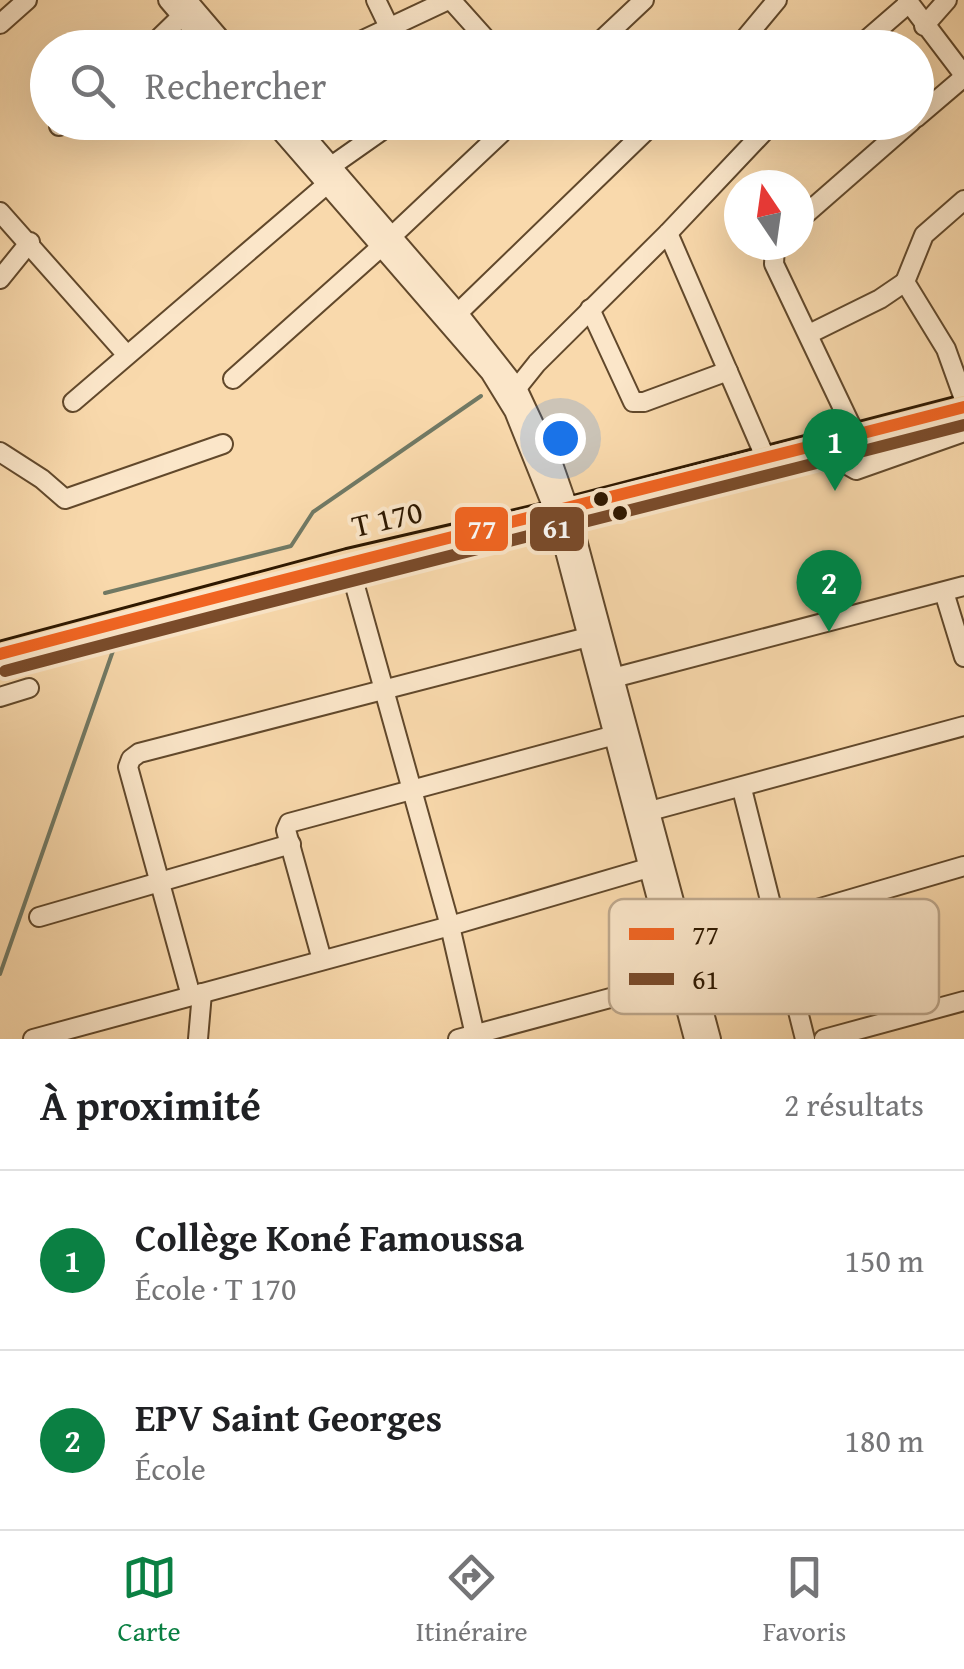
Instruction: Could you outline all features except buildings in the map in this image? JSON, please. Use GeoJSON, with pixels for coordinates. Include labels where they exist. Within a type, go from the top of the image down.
{"type":"FeatureCollection","features":[{"type":"Feature","properties":{"kind":"main road","name":"T 170"},"geometry":{"type":"LineString","coordinates":[[0,654],[348,561],[562,512],[964,407]]}},
{"type":"Feature","properties":{"kind":"street"},"geometry":{"type":"LineString","coordinates":[[0,24],[27,0]]}},
{"type":"Feature","properties":{"kind":"street"},"geometry":{"type":"LineString","coordinates":[[168,0],[185,8],[209,30]]}},
{"type":"Feature","properties":{"kind":"street"},"geometry":{"type":"LineString","coordinates":[[376,0],[390,29],[450,0],[476,30]]}},
{"type":"Feature","properties":{"kind":"street"},"geometry":{"type":"LineString","coordinates":[[612,30],[644,0]]}},
{"type":"Feature","properties":{"kind":"street"},"geometry":{"type":"LineString","coordinates":[[751,30],[777,0]]}},
{"type":"Feature","properties":{"kind":"street"},"geometry":{"type":"LineString","coordinates":[[924,26],[947,0]]}},
{"type":"Feature","properties":{"kind":"street"},"geometry":{"type":"LineString","coordinates":[[877,30],[908,1],[927,30]]}},
{"type":"Feature","properties":{"kind":"street"},"geometry":{"type":"LineString","coordinates":[[165,30],[185,8]]}},
{"type":"Feature","properties":{"kind":"street"},"geometry":{"type":"LineString","coordinates":[[185,8],[198,30]]}},
{"type":"Feature","properties":{"kind":"street"},"geometry":{"type":"LineString","coordinates":[[934,38],[964,76],[934,102]]}},
{"type":"Feature","properties":{"kind":"street"},"geometry":{"type":"LineString","coordinates":[[291,140],[458,313],[517,388],[554,467],[588,636],[656,899]]}},
{"type":"Feature","properties":{"kind":"street"},"geometry":{"type":"LineString","coordinates":[[305,140],[328,176]]}},
{"type":"Feature","properties":{"kind":"street"},"geometry":{"type":"LineString","coordinates":[[73,402],[372,140]]}},
{"type":"Feature","properties":{"kind":"street"},"geometry":{"type":"LineString","coordinates":[[233,379],[494,140]]}},
{"type":"Feature","properties":{"kind":"street"},"geometry":{"type":"LineString","coordinates":[[458,313],[636,140]]}},
{"type":"Feature","properties":{"kind":"street"},"geometry":{"type":"LineString","coordinates":[[517,388],[537,363],[757,140]]}},
{"type":"Feature","properties":{"kind":"street"},"geometry":{"type":"LineString","coordinates":[[814,207],[891,140]]}},
{"type":"Feature","properties":{"kind":"street"},"geometry":{"type":"LineString","coordinates":[[809,334],[880,299],[904,282],[924,234],[964,200]]}},
{"type":"Feature","properties":{"kind":"street"},"geometry":{"type":"LineString","coordinates":[[0,212],[126,354]]}},
{"type":"Feature","properties":{"kind":"street"},"geometry":{"type":"LineString","coordinates":[[668,233],[766,459]]}},
{"type":"Feature","properties":{"kind":"street"},"geometry":{"type":"LineString","coordinates":[[387,241],[490,372],[514,411],[562,512],[613,678],[673,899]]}},
{"type":"Feature","properties":{"kind":"street"},"geometry":{"type":"LineString","coordinates":[[0,279],[30,242]]}},
{"type":"Feature","properties":{"kind":"street"},"geometry":{"type":"LineString","coordinates":[[774,260],[809,334],[846,439],[849,466],[856,470],[964,432]]}},
{"type":"Feature","properties":{"kind":"street"},"geometry":{"type":"LineString","coordinates":[[904,282],[946,349],[964,399]]}},
{"type":"Feature","properties":{"kind":"street"},"geometry":{"type":"LineString","coordinates":[[590,309],[633,402],[644,402],[728,371]]}},
{"type":"Feature","properties":{"kind":"street"},"geometry":{"type":"LineString","coordinates":[[0,452],[65,499],[223,444]]}},
{"type":"Feature","properties":{"kind":"street"},"geometry":{"type":"LineString","coordinates":[[348,561],[450,926],[467,1037],[609,999]]}},
{"type":"Feature","properties":{"kind":"street"},"geometry":{"type":"LineString","coordinates":[[613,678],[964,586]]}},
{"type":"Feature","properties":{"kind":"street"},"geometry":{"type":"LineString","coordinates":[[944,592],[964,657]]}},
{"type":"Feature","properties":{"kind":"street"},"geometry":{"type":"LineString","coordinates":[[198,1039],[197,994],[160,882],[128,768],[130,760],[139,753],[588,636]]}},
{"type":"Feature","properties":{"kind":"street"},"geometry":{"type":"LineString","coordinates":[[0,697],[29,688]]}},
{"type":"Feature","properties":{"kind":"street"},"geometry":{"type":"LineString","coordinates":[[650,812],[964,726]]}},
{"type":"Feature","properties":{"kind":"street"},"geometry":{"type":"LineString","coordinates":[[322,960],[286,830],[294,820],[614,735]]}},
{"type":"Feature","properties":{"kind":"street"},"geometry":{"type":"LineString","coordinates":[[742,788],[770,899]]}},
{"type":"Feature","properties":{"kind":"street"},"geometry":{"type":"LineString","coordinates":[[39,918],[290,844]]}},
{"type":"Feature","properties":{"kind":"street"},"geometry":{"type":"LineString","coordinates":[[851,899],[964,866]]}},
{"type":"Feature","properties":{"kind":"street"},"geometry":{"type":"LineString","coordinates":[[33,1039],[648,868]]}},
{"type":"Feature","properties":{"kind":"street"},"geometry":{"type":"LineString","coordinates":[[939,1008],[964,1001]]}},
{"type":"Feature","properties":{"kind":"street"},"geometry":{"type":"LineString","coordinates":[[687,1014],[694,1039]]}},
{"type":"Feature","properties":{"kind":"street"},"geometry":{"type":"LineString","coordinates":[[704,1014],[711,1039]]}},
{"type":"Feature","properties":{"kind":"street"},"geometry":{"type":"LineString","coordinates":[[800,1014],[806,1039]]}},
{"type":"Feature","properties":{"kind":"street"},"geometry":{"type":"LineString","coordinates":[[824,1039],[916,1014]]}},
{"type":"Feature","properties":{"kind":"waterway"},"geometry":{"type":"LineString","coordinates":[[105,593],[291,546],[313,512],[481,396]]}},
{"type":"Feature","properties":{"kind":"waterway"},"geometry":{"type":"LineString","coordinates":[[0,974],[115,645]]}},
{"type":"Feature","properties":{"kind":"transit line","name":"77"},"geometry":{"type":"LineString","coordinates":[[0,654],[964,407]]}},
{"type":"Feature","properties":{"kind":"transit line","name":"61"},"geometry":{"type":"LineString","coordinates":[[5,671],[964,425]]}},
{"type":"Feature","properties":{"kind":"place","name":"Collège Koné Famoussa"},"geometry":{"type":"Point","coordinates":[835,491]}},
{"type":"Feature","properties":{"kind":"place","name":"EPV Saint Georges"},"geometry":{"type":"Point","coordinates":[829,632]}}]}
